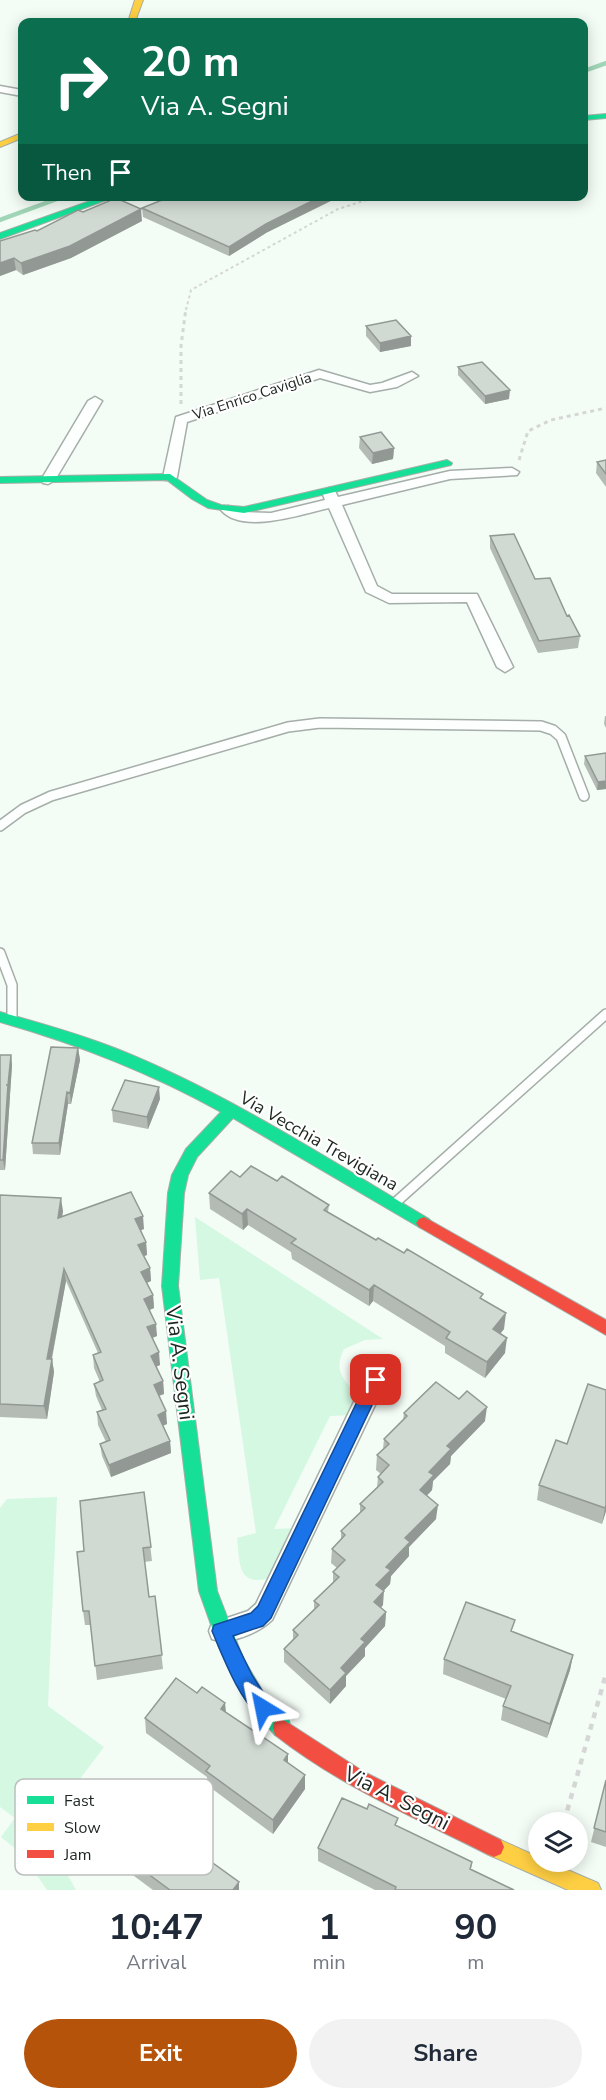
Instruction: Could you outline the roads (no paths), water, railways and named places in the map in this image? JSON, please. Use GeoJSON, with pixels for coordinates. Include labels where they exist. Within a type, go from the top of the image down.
{"type":"FeatureCollection","features":[{"type":"Feature","properties":{"kind":"street"},"geometry":{"type":"LineString","coordinates":[[132,18],[139,0]]}},
{"type":"Feature","properties":{"kind":"street"},"geometry":{"type":"LineString","coordinates":[[0,89],[18,92]]}},
{"type":"Feature","properties":{"kind":"street"},"geometry":{"type":"LineString","coordinates":[[588,118],[606,117]]}},
{"type":"Feature","properties":{"kind":"street"},"geometry":{"type":"LineString","coordinates":[[0,145],[18,137]]}},
{"type":"Feature","properties":{"kind":"street"},"geometry":{"type":"LineString","coordinates":[[0,236],[99,201]]}},
{"type":"Feature","properties":{"kind":"street","name":"Via Enrico Caviglia"},"geometry":{"type":"LineString","coordinates":[[170,477],[181,420],[319,374],[331,376],[363,389],[373,390],[382,389],[412,376]]}},
{"type":"Feature","properties":{"kind":"street"},"geometry":{"type":"LineString","coordinates":[[48,480],[95,401]]}},
{"type":"Feature","properties":{"kind":"street"},"geometry":{"type":"LineString","coordinates":[[0,480],[170,477],[202,503],[228,510],[239,516],[255,518],[447,463]]}},
{"type":"Feature","properties":{"kind":"street"},"geometry":{"type":"LineString","coordinates":[[331,496],[450,475],[515,468]]}},
{"type":"Feature","properties":{"kind":"street"},"geometry":{"type":"LineString","coordinates":[[331,496],[371,589],[389,599],[472,597],[505,667]]}},
{"type":"Feature","properties":{"kind":"street","name":"Via Vecchia Trevigiana"},"geometry":{"type":"LineString","coordinates":[[6,1018],[87,1040],[137,1060],[231,1111],[606,1328]]}},
{"type":"Feature","properties":{"kind":"street","name":"Via A. Segni"},"geometry":{"type":"LineString","coordinates":[[231,1111],[191,1152],[180,1175],[176,1192],[170,1286],[208,1591],[221,1631],[245,1681],[263,1708],[298,1741],[346,1773],[550,1874],[591,1890]]}},
{"type":"Feature","properties":{"kind":"street"},"geometry":{"type":"LineString","coordinates":[[221,1631],[256,1620],[264,1612],[376,1380]]}},
{"type":"Feature","properties":{"kind":"lane"},"geometry":{"type":"LineString","coordinates":[[0,826],[23,809],[51,796],[288,727],[320,723],[541,726],[553,730],[561,737],[584,796]]}},
{"type":"Feature","properties":{"kind":"lane"},"geometry":{"type":"LineString","coordinates":[[0,953],[12,977],[14,992],[6,1018]]}},
{"type":"Feature","properties":{"kind":"lane"},"geometry":{"type":"LineString","coordinates":[[393,1204],[606,1014]]}},
{"type":"Feature","properties":{"kind":"waterway"},"geometry":{"type":"LineString","coordinates":[[588,70],[606,63]]}},
{"type":"Feature","properties":{"kind":"waterway"},"geometry":{"type":"LineString","coordinates":[[0,220],[51,201]]}}]}
